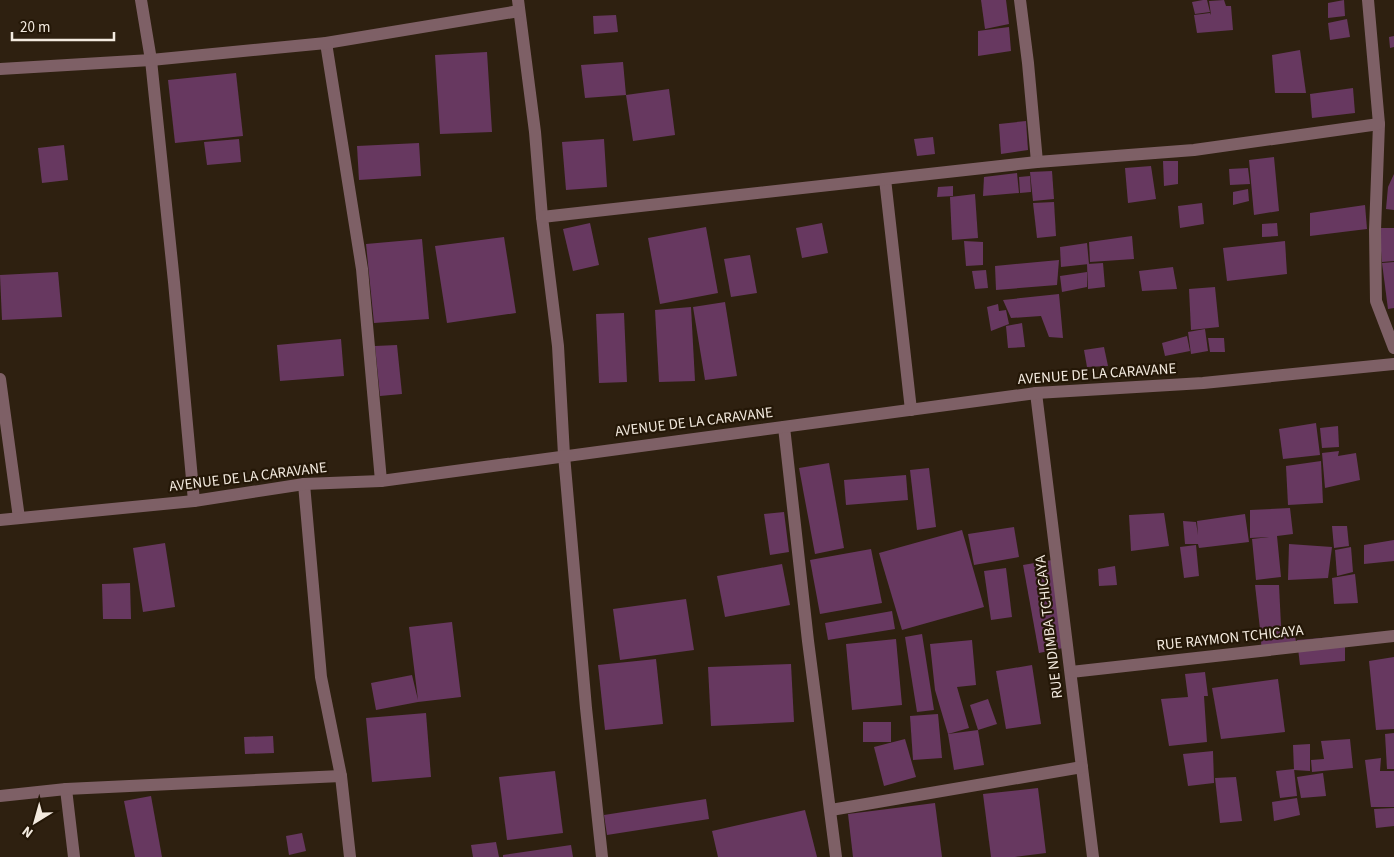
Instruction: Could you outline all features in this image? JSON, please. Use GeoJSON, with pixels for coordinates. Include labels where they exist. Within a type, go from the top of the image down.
{"type":"FeatureCollection","features":[{"type":"Feature","properties":{"kind":"street"},"geometry":{"type":"LineString","coordinates":[[141,0],[151,60],[194,501]]}},
{"type":"Feature","properties":{"kind":"street"},"geometry":{"type":"LineString","coordinates":[[1020,0],[1037,162]]}},
{"type":"Feature","properties":{"kind":"street"},"geometry":{"type":"LineString","coordinates":[[1368,0],[1379,124],[1375,230],[1376,301],[1394,348]]}},
{"type":"Feature","properties":{"kind":"street"},"geometry":{"type":"LineString","coordinates":[[0,70],[151,60],[326,43],[519,6],[535,132],[542,217],[558,346],[564,456],[586,708],[602,857]]}},
{"type":"Feature","properties":{"kind":"street"},"geometry":{"type":"LineString","coordinates":[[326,43],[362,269],[381,480]]}},
{"type":"Feature","properties":{"kind":"street"},"geometry":{"type":"LineString","coordinates":[[542,217],[1037,162],[1194,150],[1379,124]]}},
{"type":"Feature","properties":{"kind":"street"},"geometry":{"type":"LineString","coordinates":[[885,179],[910,410]]}},
{"type":"Feature","properties":{"kind":"street","name":"AVENUE DE LA CARAVANE"},"geometry":{"type":"LineString","coordinates":[[0,520],[194,501],[304,484],[381,480],[1036,393],[1203,383],[1394,364]]}},
{"type":"Feature","properties":{"kind":"street"},"geometry":{"type":"LineString","coordinates":[[0,379],[19,518]]}},
{"type":"Feature","properties":{"kind":"street","name":"RUE NDIMBA TCHICAYA"},"geometry":{"type":"LineString","coordinates":[[1036,393],[1093,857]]}},
{"type":"Feature","properties":{"kind":"street"},"geometry":{"type":"LineString","coordinates":[[784,427],[808,641],[836,857]]}},
{"type":"Feature","properties":{"kind":"street"},"geometry":{"type":"LineString","coordinates":[[304,484],[321,677],[341,776],[350,857]]}},
{"type":"Feature","properties":{"kind":"street","name":"RUE RAYMON TCHICAYA"},"geometry":{"type":"LineString","coordinates":[[1070,672],[1394,636]]}},
{"type":"Feature","properties":{"kind":"street"},"geometry":{"type":"LineString","coordinates":[[831,810],[1082,767]]}},
{"type":"Feature","properties":{"kind":"street"},"geometry":{"type":"LineString","coordinates":[[0,796],[66,789],[341,776]]}},
{"type":"Feature","properties":{"kind":"street"},"geometry":{"type":"LineString","coordinates":[[66,789],[74,857]]}},
{"type":"Feature","properties":{"kind":"building"},"geometry":{"type":"Polygon","coordinates":[[[981,0],[1006,0],[1009,24],[985,29],[981,0]]]}},
{"type":"Feature","properties":{"kind":"building"},"geometry":{"type":"Polygon","coordinates":[[[1207,0],[1210,12],[1195,14],[1192,2],[1207,0]]]}},
{"type":"Feature","properties":{"kind":"building"},"geometry":{"type":"Polygon","coordinates":[[[1224,0],[1226,6],[1231,6],[1233,30],[1197,33],[1194,15],[1210,13],[1211,15],[1209,1],[1224,0]]]}},
{"type":"Feature","properties":{"kind":"building"},"geometry":{"type":"Polygon","coordinates":[[[1344,0],[1345,16],[1328,18],[1328,3],[1344,0]]]}},
{"type":"Feature","properties":{"kind":"building"},"geometry":{"type":"Polygon","coordinates":[[[616,15],[618,32],[594,34],[593,16],[616,15]]]}},
{"type":"Feature","properties":{"kind":"building"},"geometry":{"type":"Polygon","coordinates":[[[1347,19],[1350,37],[1330,40],[1328,23],[1347,19]]]}},
{"type":"Feature","properties":{"kind":"building"},"geometry":{"type":"Polygon","coordinates":[[[1009,27],[1011,51],[978,56],[978,31],[1009,27]]]}},
{"type":"Feature","properties":{"kind":"building"},"geometry":{"type":"Polygon","coordinates":[[[1394,36],[1394,47],[1390,48],[1389,37],[1394,36]]]}},
{"type":"Feature","properties":{"kind":"building"},"geometry":{"type":"Polygon","coordinates":[[[1300,50],[1306,93],[1275,93],[1272,55],[1300,50]]]}},
{"type":"Feature","properties":{"kind":"building"},"geometry":{"type":"Polygon","coordinates":[[[487,52],[492,132],[440,134],[435,55],[487,52]]]}},
{"type":"Feature","properties":{"kind":"building"},"geometry":{"type":"Polygon","coordinates":[[[623,62],[626,95],[585,98],[581,65],[623,62]]]}},
{"type":"Feature","properties":{"kind":"building"},"geometry":{"type":"Polygon","coordinates":[[[236,73],[243,136],[175,143],[168,80],[236,73]]]}},
{"type":"Feature","properties":{"kind":"building"},"geometry":{"type":"Polygon","coordinates":[[[1353,88],[1355,113],[1312,118],[1310,94],[1353,88]]]}},
{"type":"Feature","properties":{"kind":"building"},"geometry":{"type":"Polygon","coordinates":[[[669,89],[675,135],[633,141],[626,95],[669,89]]]}},
{"type":"Feature","properties":{"kind":"building"},"geometry":{"type":"Polygon","coordinates":[[[1026,121],[1028,150],[1001,154],[999,124],[1026,121]]]}},
{"type":"Feature","properties":{"kind":"building"},"geometry":{"type":"Polygon","coordinates":[[[933,137],[935,154],[917,156],[914,139],[933,137]]]}},
{"type":"Feature","properties":{"kind":"building"},"geometry":{"type":"Polygon","coordinates":[[[239,139],[241,162],[207,165],[204,142],[239,139]]]}},
{"type":"Feature","properties":{"kind":"building"},"geometry":{"type":"Polygon","coordinates":[[[604,139],[607,187],[566,190],[562,142],[604,139]]]}},
{"type":"Feature","properties":{"kind":"building"},"geometry":{"type":"Polygon","coordinates":[[[419,143],[421,176],[359,180],[357,146],[419,143]]]}},
{"type":"Feature","properties":{"kind":"building"},"geometry":{"type":"Polygon","coordinates":[[[64,145],[68,180],[42,183],[38,148],[64,145]]]}},
{"type":"Feature","properties":{"kind":"building"},"geometry":{"type":"Polygon","coordinates":[[[1274,157],[1279,211],[1254,215],[1249,160],[1274,157]]]}},
{"type":"Feature","properties":{"kind":"building"},"geometry":{"type":"Polygon","coordinates":[[[1163,161],[1178,161],[1178,184],[1164,186],[1163,161]]]}},
{"type":"Feature","properties":{"kind":"building"},"geometry":{"type":"Polygon","coordinates":[[[1151,166],[1156,199],[1128,203],[1125,168],[1151,166]]]}},
{"type":"Feature","properties":{"kind":"building"},"geometry":{"type":"Polygon","coordinates":[[[1248,168],[1250,184],[1230,185],[1229,169],[1248,168]]]}},
{"type":"Feature","properties":{"kind":"building"},"geometry":{"type":"Polygon","coordinates":[[[1052,171],[1054,199],[1033,201],[1030,172],[1052,171]]]}},
{"type":"Feature","properties":{"kind":"building"},"geometry":{"type":"Polygon","coordinates":[[[1017,173],[1019,193],[983,196],[984,177],[1017,173]]]}},
{"type":"Feature","properties":{"kind":"building"},"geometry":{"type":"Polygon","coordinates":[[[1394,174],[1394,210],[1386,209],[1388,187],[1394,174]]]}},
{"type":"Feature","properties":{"kind":"building"},"geometry":{"type":"Polygon","coordinates":[[[1030,176],[1031,192],[1020,193],[1019,177],[1030,176]]]}},
{"type":"Feature","properties":{"kind":"building"},"geometry":{"type":"Polygon","coordinates":[[[953,186],[953,196],[937,197],[938,187],[953,186]]]}},
{"type":"Feature","properties":{"kind":"building"},"geometry":{"type":"Polygon","coordinates":[[[1248,189],[1249,201],[1233,205],[1233,192],[1248,189]]]}},
{"type":"Feature","properties":{"kind":"building"},"geometry":{"type":"Polygon","coordinates":[[[975,194],[978,238],[952,240],[950,197],[975,194]]]}},
{"type":"Feature","properties":{"kind":"building"},"geometry":{"type":"Polygon","coordinates":[[[1054,202],[1056,236],[1037,238],[1033,203],[1054,202]]]}},
{"type":"Feature","properties":{"kind":"building"},"geometry":{"type":"Polygon","coordinates":[[[1202,203],[1204,224],[1180,228],[1178,206],[1202,203]]]}},
{"type":"Feature","properties":{"kind":"building"},"geometry":{"type":"Polygon","coordinates":[[[1365,205],[1367,229],[1310,236],[1310,213],[1365,205]]]}},
{"type":"Feature","properties":{"kind":"building"},"geometry":{"type":"Polygon","coordinates":[[[590,223],[599,265],[573,271],[563,229],[590,223]]]}},
{"type":"Feature","properties":{"kind":"building"},"geometry":{"type":"Polygon","coordinates":[[[822,223],[828,253],[802,258],[796,228],[822,223]]]}},
{"type":"Feature","properties":{"kind":"building"},"geometry":{"type":"Polygon","coordinates":[[[1277,223],[1278,236],[1262,237],[1262,224],[1277,223]]]}},
{"type":"Feature","properties":{"kind":"building"},"geometry":{"type":"Polygon","coordinates":[[[706,227],[718,293],[660,304],[648,238],[706,227]]]}},
{"type":"Feature","properties":{"kind":"building"},"geometry":{"type":"Polygon","coordinates":[[[1379,228],[1394,228],[1394,261],[1382,262],[1379,228]]]}},
{"type":"Feature","properties":{"kind":"building"},"geometry":{"type":"Polygon","coordinates":[[[1132,236],[1134,259],[1090,262],[1089,242],[1132,236]]]}},
{"type":"Feature","properties":{"kind":"building"},"geometry":{"type":"Polygon","coordinates":[[[504,237],[516,313],[447,323],[435,246],[504,237]]]}},
{"type":"Feature","properties":{"kind":"building"},"geometry":{"type":"Polygon","coordinates":[[[422,239],[429,319],[374,323],[366,244],[422,239]]]}},
{"type":"Feature","properties":{"kind":"building"},"geometry":{"type":"Polygon","coordinates":[[[964,241],[983,242],[983,265],[966,266],[964,241]]]}},
{"type":"Feature","properties":{"kind":"building"},"geometry":{"type":"Polygon","coordinates":[[[1285,241],[1287,274],[1227,281],[1223,248],[1285,241]]]}},
{"type":"Feature","properties":{"kind":"building"},"geometry":{"type":"Polygon","coordinates":[[[1087,243],[1089,264],[1061,267],[1060,247],[1087,243]]]}},
{"type":"Feature","properties":{"kind":"building"},"geometry":{"type":"Polygon","coordinates":[[[750,255],[757,293],[731,297],[724,259],[750,255]]]}},
{"type":"Feature","properties":{"kind":"building"},"geometry":{"type":"Polygon","coordinates":[[[1059,260],[1057,285],[996,290],[995,266],[1059,260]]]}},
{"type":"Feature","properties":{"kind":"building"},"geometry":{"type":"Polygon","coordinates":[[[1394,262],[1394,308],[1388,309],[1382,263],[1394,262]]]}},
{"type":"Feature","properties":{"kind":"building"},"geometry":{"type":"Polygon","coordinates":[[[1103,263],[1105,287],[1088,289],[1087,264],[1103,263]]]}},
{"type":"Feature","properties":{"kind":"building"},"geometry":{"type":"Polygon","coordinates":[[[1173,267],[1177,289],[1142,291],[1139,271],[1173,267]]]}},
{"type":"Feature","properties":{"kind":"building"},"geometry":{"type":"Polygon","coordinates":[[[986,270],[988,288],[975,289],[972,271],[986,270]]]}},
{"type":"Feature","properties":{"kind":"building"},"geometry":{"type":"Polygon","coordinates":[[[58,272],[62,317],[2,320],[0,275],[58,272]]]}},
{"type":"Feature","properties":{"kind":"building"},"geometry":{"type":"Polygon","coordinates":[[[1087,272],[1087,287],[1062,292],[1060,276],[1087,272]]]}},
{"type":"Feature","properties":{"kind":"building"},"geometry":{"type":"Polygon","coordinates":[[[1215,287],[1219,327],[1191,330],[1189,289],[1215,287]]]}},
{"type":"Feature","properties":{"kind":"building"},"geometry":{"type":"Polygon","coordinates":[[[1059,294],[1063,338],[1049,337],[1041,316],[1011,318],[1003,300],[1059,294]]]}},
{"type":"Feature","properties":{"kind":"building"},"geometry":{"type":"Polygon","coordinates":[[[725,302],[737,376],[705,380],[693,307],[725,302]]]}},
{"type":"Feature","properties":{"kind":"building"},"geometry":{"type":"Polygon","coordinates":[[[998,304],[999,311],[1006,310],[1009,324],[991,331],[987,307],[998,304]]]}},
{"type":"Feature","properties":{"kind":"building"},"geometry":{"type":"Polygon","coordinates":[[[691,307],[695,381],[659,382],[655,310],[691,307]]]}},
{"type":"Feature","properties":{"kind":"building"},"geometry":{"type":"Polygon","coordinates":[[[624,313],[627,382],[599,383],[596,314],[624,313]]]}},
{"type":"Feature","properties":{"kind":"building"},"geometry":{"type":"Polygon","coordinates":[[[1022,323],[1025,347],[1008,348],[1006,326],[1022,323]]]}},
{"type":"Feature","properties":{"kind":"building"},"geometry":{"type":"Polygon","coordinates":[[[1205,329],[1208,351],[1191,354],[1188,332],[1205,329]]]}},
{"type":"Feature","properties":{"kind":"building"},"geometry":{"type":"Polygon","coordinates":[[[1187,336],[1190,351],[1165,356],[1162,343],[1187,336]]]}},
{"type":"Feature","properties":{"kind":"building"},"geometry":{"type":"Polygon","coordinates":[[[1208,338],[1224,338],[1225,352],[1210,352],[1208,338]]]}},
{"type":"Feature","properties":{"kind":"building"},"geometry":{"type":"Polygon","coordinates":[[[341,339],[344,376],[280,381],[277,345],[341,339]]]}},
{"type":"Feature","properties":{"kind":"building"},"geometry":{"type":"Polygon","coordinates":[[[397,345],[402,394],[380,396],[375,346],[397,345]]]}},
{"type":"Feature","properties":{"kind":"building"},"geometry":{"type":"Polygon","coordinates":[[[1104,347],[1108,366],[1087,367],[1084,350],[1104,347]]]}},
{"type":"Feature","properties":{"kind":"building"},"geometry":{"type":"Polygon","coordinates":[[[1316,423],[1320,455],[1283,459],[1279,429],[1316,423]]]}},
{"type":"Feature","properties":{"kind":"building"},"geometry":{"type":"Polygon","coordinates":[[[1338,426],[1339,447],[1322,448],[1320,428],[1338,426]]]}},
{"type":"Feature","properties":{"kind":"building"},"geometry":{"type":"Polygon","coordinates":[[[1339,451],[1338,456],[1356,453],[1360,480],[1325,488],[1322,453],[1339,451]]]}},
{"type":"Feature","properties":{"kind":"building"},"geometry":{"type":"Polygon","coordinates":[[[1321,461],[1323,503],[1288,505],[1286,466],[1321,461]]]}},
{"type":"Feature","properties":{"kind":"building"},"geometry":{"type":"Polygon","coordinates":[[[829,463],[844,548],[815,554],[799,468],[829,463]]]}},
{"type":"Feature","properties":{"kind":"building"},"geometry":{"type":"Polygon","coordinates":[[[929,468],[936,527],[917,530],[910,470],[929,468]]]}},
{"type":"Feature","properties":{"kind":"building"},"geometry":{"type":"Polygon","coordinates":[[[906,475],[908,500],[846,505],[844,480],[906,475]]]}},
{"type":"Feature","properties":{"kind":"building"},"geometry":{"type":"Polygon","coordinates":[[[1290,508],[1293,534],[1277,536],[1281,577],[1256,580],[1252,539],[1269,537],[1250,538],[1250,510],[1290,508]]]}},
{"type":"Feature","properties":{"kind":"building"},"geometry":{"type":"Polygon","coordinates":[[[784,512],[789,552],[770,555],[764,514],[784,512]]]}},
{"type":"Feature","properties":{"kind":"building"},"geometry":{"type":"Polygon","coordinates":[[[1164,513],[1169,546],[1131,551],[1129,515],[1164,513]]]}},
{"type":"Feature","properties":{"kind":"building"},"geometry":{"type":"Polygon","coordinates":[[[1245,514],[1249,542],[1199,548],[1198,544],[1185,544],[1183,521],[1196,522],[1198,535],[1197,521],[1245,514]]]}},
{"type":"Feature","properties":{"kind":"building"},"geometry":{"type":"Polygon","coordinates":[[[1332,526],[1347,526],[1349,546],[1334,548],[1332,526]]]}},
{"type":"Feature","properties":{"kind":"building"},"geometry":{"type":"Polygon","coordinates":[[[1014,527],[1019,557],[974,565],[968,534],[1014,527]]]}},
{"type":"Feature","properties":{"kind":"building"},"geometry":{"type":"Polygon","coordinates":[[[962,530],[984,607],[902,630],[879,553],[962,530]]]}},
{"type":"Feature","properties":{"kind":"building"},"geometry":{"type":"Polygon","coordinates":[[[1394,540],[1394,561],[1364,564],[1364,545],[1394,540]]]}},
{"type":"Feature","properties":{"kind":"building"},"geometry":{"type":"Polygon","coordinates":[[[165,543],[175,607],[143,612],[133,548],[165,543]]]}},
{"type":"Feature","properties":{"kind":"building"},"geometry":{"type":"Polygon","coordinates":[[[1289,544],[1332,547],[1328,578],[1288,580],[1289,544]]]}},
{"type":"Feature","properties":{"kind":"building"},"geometry":{"type":"Polygon","coordinates":[[[1196,545],[1199,576],[1184,578],[1180,547],[1196,545]]]}},
{"type":"Feature","properties":{"kind":"building"},"geometry":{"type":"Polygon","coordinates":[[[1351,547],[1353,572],[1337,576],[1335,550],[1351,547]]]}},
{"type":"Feature","properties":{"kind":"building"},"geometry":{"type":"Polygon","coordinates":[[[871,549],[882,603],[820,614],[810,560],[871,549]]]}},
{"type":"Feature","properties":{"kind":"building"},"geometry":{"type":"Polygon","coordinates":[[[1052,560],[1068,647],[1039,653],[1023,565],[1052,560]]]}},
{"type":"Feature","properties":{"kind":"building"},"geometry":{"type":"Polygon","coordinates":[[[782,564],[790,605],[725,617],[717,576],[782,564]]]}},
{"type":"Feature","properties":{"kind":"building"},"geometry":{"type":"Polygon","coordinates":[[[1115,566],[1117,585],[1099,586],[1098,569],[1115,566]]]}},
{"type":"Feature","properties":{"kind":"building"},"geometry":{"type":"Polygon","coordinates":[[[1006,568],[1012,617],[991,620],[984,571],[1006,568]]]}},
{"type":"Feature","properties":{"kind":"building"},"geometry":{"type":"Polygon","coordinates":[[[1355,574],[1358,603],[1334,604],[1332,578],[1355,574]]]}},
{"type":"Feature","properties":{"kind":"building"},"geometry":{"type":"Polygon","coordinates":[[[130,583],[131,619],[103,619],[102,584],[130,583]]]}},
{"type":"Feature","properties":{"kind":"building"},"geometry":{"type":"Polygon","coordinates":[[[1255,585],[1279,585],[1281,626],[1260,629],[1255,585]]]}},
{"type":"Feature","properties":{"kind":"building"},"geometry":{"type":"Polygon","coordinates":[[[686,599],[694,650],[620,660],[613,609],[686,599]]]}},
{"type":"Feature","properties":{"kind":"building"},"geometry":{"type":"Polygon","coordinates":[[[892,611],[895,629],[828,640],[825,623],[892,611]]]}},
{"type":"Feature","properties":{"kind":"building"},"geometry":{"type":"Polygon","coordinates":[[[452,622],[461,697],[418,702],[376,710],[371,683],[412,675],[418,700],[409,627],[452,622]]]}},
{"type":"Feature","properties":{"kind":"building"},"geometry":{"type":"Polygon","coordinates":[[[1293,626],[1297,647],[1262,653],[1260,630],[1293,626]]]}},
{"type":"Feature","properties":{"kind":"building"},"geometry":{"type":"Polygon","coordinates":[[[922,634],[934,710],[917,712],[905,637],[922,634]]]}},
{"type":"Feature","properties":{"kind":"building"},"geometry":{"type":"Polygon","coordinates":[[[1345,636],[1345,661],[1300,665],[1297,640],[1345,636]]]}},
{"type":"Feature","properties":{"kind":"building"},"geometry":{"type":"Polygon","coordinates":[[[896,639],[902,705],[852,710],[846,644],[896,639]]]}},
{"type":"Feature","properties":{"kind":"building"},"geometry":{"type":"Polygon","coordinates":[[[972,640],[976,685],[957,687],[969,728],[948,734],[935,690],[930,644],[972,640]]]}},
{"type":"Feature","properties":{"kind":"building"},"geometry":{"type":"Polygon","coordinates":[[[1394,657],[1394,729],[1376,730],[1369,661],[1394,657]]]}},
{"type":"Feature","properties":{"kind":"building"},"geometry":{"type":"Polygon","coordinates":[[[656,659],[663,724],[605,730],[598,665],[656,659]]]}},
{"type":"Feature","properties":{"kind":"building"},"geometry":{"type":"Polygon","coordinates":[[[791,664],[794,722],[711,726],[708,667],[791,664]]]}},
{"type":"Feature","properties":{"kind":"building"},"geometry":{"type":"Polygon","coordinates":[[[1032,665],[1041,724],[1006,729],[996,671],[1032,665]]]}},
{"type":"Feature","properties":{"kind":"building"},"geometry":{"type":"Polygon","coordinates":[[[1205,672],[1208,696],[1204,696],[1207,742],[1169,746],[1161,699],[1188,697],[1185,674],[1205,672]]]}},
{"type":"Feature","properties":{"kind":"building"},"geometry":{"type":"Polygon","coordinates":[[[1278,679],[1285,732],[1221,739],[1212,688],[1278,679]]]}},
{"type":"Feature","properties":{"kind":"building"},"geometry":{"type":"Polygon","coordinates":[[[988,699],[997,724],[978,730],[970,705],[988,699]]]}},
{"type":"Feature","properties":{"kind":"building"},"geometry":{"type":"Polygon","coordinates":[[[426,713],[431,777],[372,782],[366,718],[426,713]]]}},
{"type":"Feature","properties":{"kind":"building"},"geometry":{"type":"Polygon","coordinates":[[[938,714],[942,758],[913,760],[910,716],[938,714]]]}},
{"type":"Feature","properties":{"kind":"building"},"geometry":{"type":"Polygon","coordinates":[[[863,722],[891,722],[891,742],[863,742],[863,722]]]}},
{"type":"Feature","properties":{"kind":"building"},"geometry":{"type":"Polygon","coordinates":[[[978,730],[984,765],[954,770],[948,734],[978,730]]]}},
{"type":"Feature","properties":{"kind":"building"},"geometry":{"type":"Polygon","coordinates":[[[1394,733],[1394,769],[1387,769],[1385,734],[1394,733]]]}},
{"type":"Feature","properties":{"kind":"building"},"geometry":{"type":"Polygon","coordinates":[[[273,736],[274,753],[245,754],[244,737],[273,736]]]}},
{"type":"Feature","properties":{"kind":"building"},"geometry":{"type":"Polygon","coordinates":[[[905,739],[916,777],[884,786],[874,747],[905,739]]]}},
{"type":"Feature","properties":{"kind":"building"},"geometry":{"type":"Polygon","coordinates":[[[1350,739],[1353,768],[1312,772],[1311,760],[1324,759],[1321,741],[1350,739]]]}},
{"type":"Feature","properties":{"kind":"building"},"geometry":{"type":"Polygon","coordinates":[[[1310,744],[1310,771],[1294,770],[1293,745],[1310,744]]]}},
{"type":"Feature","properties":{"kind":"building"},"geometry":{"type":"Polygon","coordinates":[[[1213,751],[1214,783],[1188,786],[1183,754],[1213,751]]]}},
{"type":"Feature","properties":{"kind":"building"},"geometry":{"type":"Polygon","coordinates":[[[1381,758],[1380,771],[1394,771],[1394,807],[1371,807],[1365,760],[1381,758]]]}},
{"type":"Feature","properties":{"kind":"building"},"geometry":{"type":"Polygon","coordinates":[[[1294,769],[1297,796],[1280,798],[1276,771],[1294,769]]]}},
{"type":"Feature","properties":{"kind":"building"},"geometry":{"type":"Polygon","coordinates":[[[555,771],[563,833],[507,840],[499,777],[555,771]]]}},
{"type":"Feature","properties":{"kind":"building"},"geometry":{"type":"Polygon","coordinates":[[[1323,773],[1326,796],[1301,798],[1297,777],[1323,773]]]}},
{"type":"Feature","properties":{"kind":"building"},"geometry":{"type":"Polygon","coordinates":[[[1236,777],[1242,821],[1220,823],[1215,778],[1236,777]]]}},
{"type":"Feature","properties":{"kind":"building"},"geometry":{"type":"Polygon","coordinates":[[[1038,788],[1046,853],[1015,857],[991,857],[983,794],[1038,788]]]}},
{"type":"Feature","properties":{"kind":"building"},"geometry":{"type":"Polygon","coordinates":[[[151,796],[162,857],[135,857],[124,801],[151,796]]]}},
{"type":"Feature","properties":{"kind":"building"},"geometry":{"type":"Polygon","coordinates":[[[1297,798],[1300,815],[1274,821],[1272,802],[1297,798]]]}},
{"type":"Feature","properties":{"kind":"building"},"geometry":{"type":"Polygon","coordinates":[[[706,799],[709,819],[607,835],[604,815],[706,799]]]}},
{"type":"Feature","properties":{"kind":"building"},"geometry":{"type":"Polygon","coordinates":[[[935,803],[942,857],[853,857],[848,814],[935,803]]]}},
{"type":"Feature","properties":{"kind":"building"},"geometry":{"type":"Polygon","coordinates":[[[1394,808],[1394,826],[1376,828],[1374,809],[1394,808]]]}},
{"type":"Feature","properties":{"kind":"building"},"geometry":{"type":"Polygon","coordinates":[[[805,810],[817,857],[718,857],[712,831],[805,810]]]}},
{"type":"Feature","properties":{"kind":"building"},"geometry":{"type":"Polygon","coordinates":[[[302,833],[306,851],[289,855],[286,836],[302,833]]]}},
{"type":"Feature","properties":{"kind":"building"},"geometry":{"type":"Polygon","coordinates":[[[496,842],[499,857],[473,857],[471,845],[496,842]]]}},
{"type":"Feature","properties":{"kind":"building"},"geometry":{"type":"Polygon","coordinates":[[[571,845],[573,857],[503,857],[503,855],[571,845]]]}}]}
